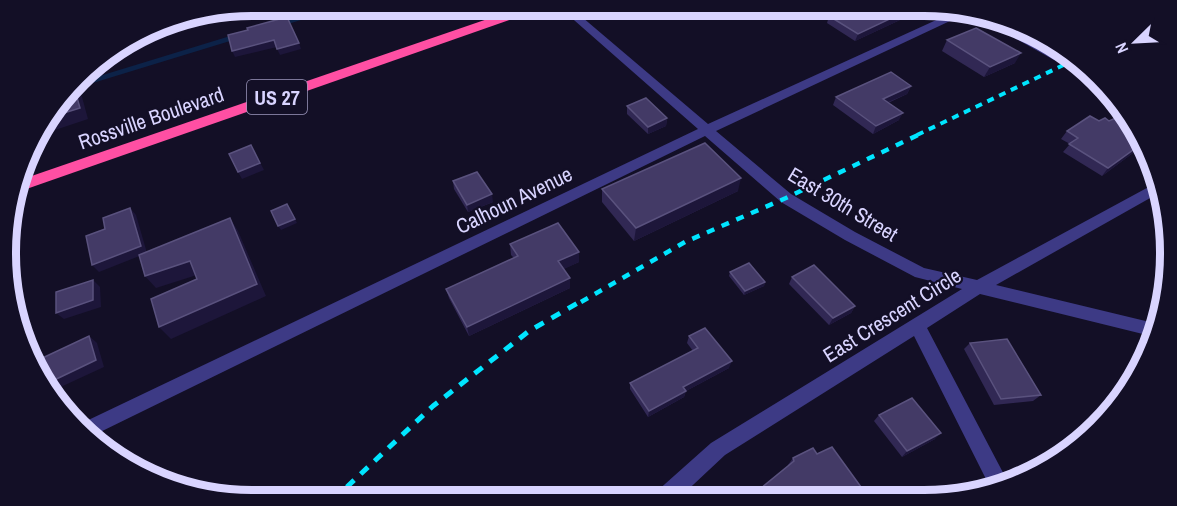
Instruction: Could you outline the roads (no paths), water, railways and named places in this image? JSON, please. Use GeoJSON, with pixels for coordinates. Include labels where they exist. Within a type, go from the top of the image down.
{"type":"FeatureCollection","features":[{"type":"Feature","properties":{"kind":"highway","name":"Rossville Boulevard"},"geometry":{"type":"LineString","coordinates":[[27,183],[508,16]]}},
{"type":"Feature","properties":{"kind":"street","name":"East 30th Street"},"geometry":{"type":"LineString","coordinates":[[575,16],[786,198],[850,236],[920,273],[1148,329]]}},
{"type":"Feature","properties":{"kind":"street","name":"Calhoun Avenue"},"geometry":{"type":"LineString","coordinates":[[93,427],[706,130],[949,18]]}},
{"type":"Feature","properties":{"kind":"street"},"geometry":{"type":"LineString","coordinates":[[1023,39],[1057,58]]}},
{"type":"Feature","properties":{"kind":"street","name":"East Crescent Circle"},"geometry":{"type":"LineString","coordinates":[[673,490],[718,449],[977,288],[1152,191]]}},
{"type":"Feature","properties":{"kind":"street"},"geometry":{"type":"LineString","coordinates":[[917,325],[996,478]]}},
{"type":"Feature","properties":{"kind":"waterway"},"geometry":{"type":"LineString","coordinates":[[283,23],[306,16]]}},
{"type":"Feature","properties":{"kind":"waterway"},"geometry":{"type":"LineString","coordinates":[[91,81],[235,37]]}},
{"type":"Feature","properties":{"kind":"railway"},"geometry":{"type":"LineString","coordinates":[[917,135],[1066,64]]}},
{"type":"Feature","properties":{"kind":"railway"},"geometry":{"type":"LineString","coordinates":[[581,302],[685,242],[786,198],[920,134]]}},
{"type":"Feature","properties":{"kind":"railway"},"geometry":{"type":"LineString","coordinates":[[344,490],[433,406],[529,331],[583,300]]}}]}
